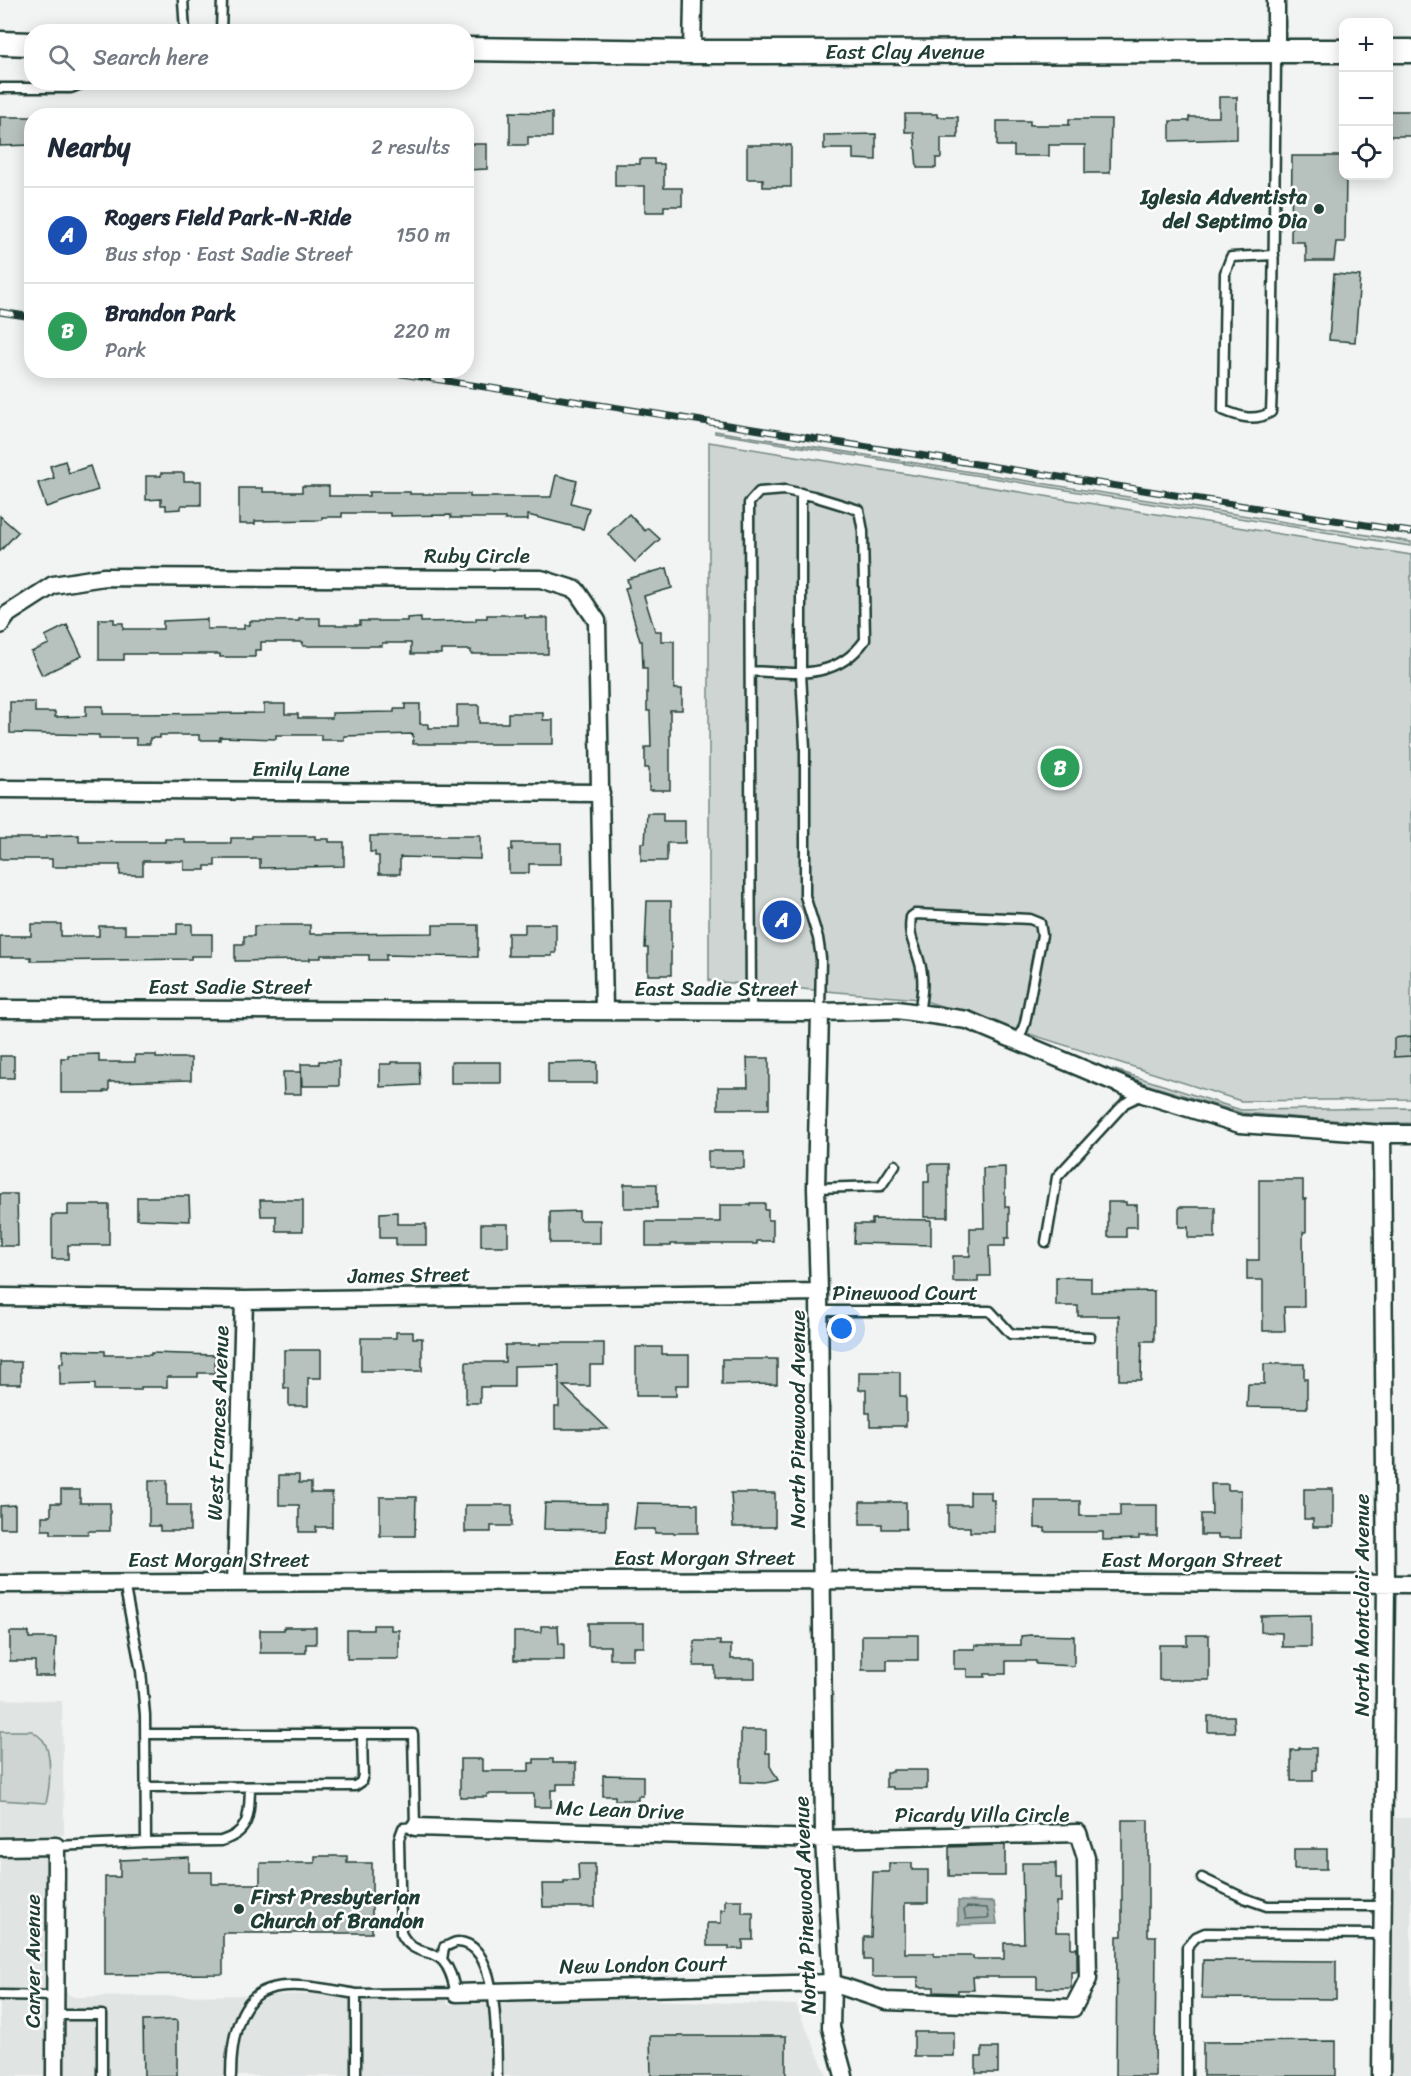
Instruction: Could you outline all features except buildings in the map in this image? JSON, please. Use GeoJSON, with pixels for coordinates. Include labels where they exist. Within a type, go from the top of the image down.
{"type":"FeatureCollection","features":[{"type":"Feature","properties":{"kind":"street"},"geometry":{"type":"LineString","coordinates":[[692,52],[693,0]]}},
{"type":"Feature","properties":{"kind":"street"},"geometry":{"type":"LineString","coordinates":[[1276,0],[1276,52]]}},
{"type":"Feature","properties":{"kind":"street"},"geometry":{"type":"LineString","coordinates":[[0,44],[24,44]]}},
{"type":"Feature","properties":{"kind":"street","name":"East Clay Avenue"},"geometry":{"type":"LineString","coordinates":[[474,49],[692,52],[1339,51]]}},
{"type":"Feature","properties":{"kind":"street"},"geometry":{"type":"LineString","coordinates":[[1393,51],[1411,51]]}},
{"type":"Feature","properties":{"kind":"street","name":"Ruby Circle"},"geometry":{"type":"LineString","coordinates":[[0,625],[8,614],[53,585],[104,577],[541,579],[576,590],[597,621],[604,1011]]}},
{"type":"Feature","properties":{"kind":"street","name":"Emily Lane"},"geometry":{"type":"LineString","coordinates":[[0,789],[601,793]]}},
{"type":"Feature","properties":{"kind":"street","name":"East Sadie Street"},"geometry":{"type":"LineString","coordinates":[[0,1009],[820,1012],[897,1010],[967,1020],[1143,1094],[1240,1124],[1411,1134]]}},
{"type":"Feature","properties":{"kind":"street","name":"North Pinewood Avenue"},"geometry":{"type":"LineString","coordinates":[[820,1012],[816,1188],[824,1839],[832,1983],[831,2028],[844,2076]]}},
{"type":"Feature","properties":{"kind":"street","name":"North Montclair Avenue"},"geometry":{"type":"LineString","coordinates":[[1381,2076],[1386,1584],[1382,1134]]}},
{"type":"Feature","properties":{"kind":"street","name":"James Street"},"geometry":{"type":"LineString","coordinates":[[0,1297],[244,1300],[819,1292]]}},
{"type":"Feature","properties":{"kind":"street","name":"West Frances Avenue"},"geometry":{"type":"LineString","coordinates":[[236,1582],[244,1300]]}},
{"type":"Feature","properties":{"kind":"street","name":"East Morgan Street"},"geometry":{"type":"LineString","coordinates":[[0,1584],[821,1580],[1411,1584]]}},
{"type":"Feature","properties":{"kind":"street","name":"Mc Lean Drive"},"geometry":{"type":"LineString","coordinates":[[415,1827],[824,1839]]}},
{"type":"Feature","properties":{"kind":"street","name":"Picardy Villa Circle"},"geometry":{"type":"LineString","coordinates":[[824,1839],[1078,1833],[1086,1858],[1088,1979],[1073,2008],[886,2001],[832,1983]]}},
{"type":"Feature","properties":{"kind":"street"},"geometry":{"type":"LineString","coordinates":[[0,1847],[56,1846]]}},
{"type":"Feature","properties":{"kind":"street","name":"Carver Avenue"},"geometry":{"type":"LineString","coordinates":[[55,2076],[56,1846]]}},
{"type":"Feature","properties":{"kind":"street","name":"New London Court"},"geometry":{"type":"LineString","coordinates":[[456,1993],[832,1983]]}},
{"type":"Feature","properties":{"kind":"lane"},"geometry":{"type":"LineString","coordinates":[[183,0],[184,24]]}},
{"type":"Feature","properties":{"kind":"lane"},"geometry":{"type":"LineString","coordinates":[[221,24],[222,0]]}},
{"type":"Feature","properties":{"kind":"lane"},"geometry":{"type":"LineString","coordinates":[[1274,255],[1231,257],[1225,273],[1223,410],[1241,418],[1262,418],[1271,412],[1274,255],[1276,52]]}},
{"type":"Feature","properties":{"kind":"lane"},"geometry":{"type":"LineString","coordinates":[[0,88],[24,88]]}},
{"type":"Feature","properties":{"kind":"lane"},"geometry":{"type":"LineString","coordinates":[[750,671],[801,673],[839,665],[855,653],[864,640],[863,531],[859,510],[785,490],[759,492],[749,503],[751,1011]]}},
{"type":"Feature","properties":{"kind":"lane"},"geometry":{"type":"LineString","coordinates":[[801,493],[805,896],[818,938],[821,958],[820,1012]]}},
{"type":"Feature","properties":{"kind":"lane"},"geometry":{"type":"LineString","coordinates":[[918,1013],[923,987],[919,959],[910,937],[911,917],[915,914],[1030,919],[1040,924],[1042,930],[1025,1023],[1018,1042]]}},
{"type":"Feature","properties":{"kind":"lane"},"geometry":{"type":"LineString","coordinates":[[1046,1242],[1057,1177],[1125,1102],[1143,1094]]}},
{"type":"Feature","properties":{"kind":"lane"},"geometry":{"type":"LineString","coordinates":[[816,1188],[881,1186],[895,1165]]}},
{"type":"Feature","properties":{"kind":"lane","name":"Pinewood Court"},"geometry":{"type":"LineString","coordinates":[[819,1311],[990,1311],[1011,1334],[1090,1337]]}},
{"type":"Feature","properties":{"kind":"lane"},"geometry":{"type":"LineString","coordinates":[[124,1584],[141,1671],[145,1734],[146,1842]]}},
{"type":"Feature","properties":{"kind":"lane"},"geometry":{"type":"LineString","coordinates":[[145,1734],[413,1734],[415,1827],[403,1828],[399,1839],[401,1933],[407,1944],[442,1960],[451,1974],[456,1993],[356,1995],[318,1988],[271,1988],[256,1995],[243,2013],[236,2030],[231,2076]]}},
{"type":"Feature","properties":{"kind":"lane"},"geometry":{"type":"LineString","coordinates":[[145,1787],[355,1786],[361,1782],[363,1775],[362,1734]]}},
{"type":"Feature","properties":{"kind":"lane"},"geometry":{"type":"LineString","coordinates":[[56,1846],[221,1841],[232,1838],[242,1830],[249,1817],[249,1787]]}},
{"type":"Feature","properties":{"kind":"lane"},"geometry":{"type":"LineString","coordinates":[[1202,1878],[1267,1906],[1382,1906]]}},
{"type":"Feature","properties":{"kind":"lane"},"geometry":{"type":"LineString","coordinates":[[1187,2076],[1187,1947],[1196,1937],[1206,1933],[1382,1934]]}},
{"type":"Feature","properties":{"kind":"lane"},"geometry":{"type":"LineString","coordinates":[[442,1960],[444,1947],[457,1942],[471,1946],[479,1953],[494,1991],[497,2076]]}},
{"type":"Feature","properties":{"kind":"lane"},"geometry":{"type":"LineString","coordinates":[[0,1995],[56,1996]]}},
{"type":"Feature","properties":{"kind":"lane"},"geometry":{"type":"LineString","coordinates":[[356,1995],[356,2076]]}},
{"type":"Feature","properties":{"kind":"lane"},"geometry":{"type":"LineString","coordinates":[[56,2014],[102,2015],[102,2076]]}},
{"type":"Feature","properties":{"kind":"shaded area"},"geometry":{"type":"Polygon","coordinates":[[[715,431],[1411,542],[1411,546],[715,433],[715,431]]]}},
{"type":"Feature","properties":{"kind":"shaded area"},"geometry":{"type":"Polygon","coordinates":[[[709,442],[1411,555],[1411,1099],[1241,1101],[919,999],[709,981],[709,442]]]}},
{"type":"Feature","properties":{"kind":"shaded area"},"geometry":{"type":"Polygon","coordinates":[[[1112,1069],[1241,1110],[1411,1108],[1411,1123],[1382,1124],[1242,1113],[1146,1084],[1112,1069]]]}},
{"type":"Feature","properties":{"kind":"shaded area"},"geometry":{"type":"Polygon","coordinates":[[[0,1699],[62,1701],[64,1835],[0,1836],[0,1800],[29,1803],[32,1731],[0,1731],[0,1699]]]}},
{"type":"Feature","properties":{"kind":"shaded area"},"geometry":{"type":"Polygon","coordinates":[[[0,1731],[32,1731],[43,1740],[49,1762],[49,1788],[46,1803],[0,1800],[0,1731]]]}},
{"type":"Feature","properties":{"kind":"shaded area"},"geometry":{"type":"Polygon","coordinates":[[[1393,1818],[1411,1818],[1411,2076],[1390,2076],[1393,1818]]]}},
{"type":"Feature","properties":{"kind":"shaded area"},"geometry":{"type":"Polygon","coordinates":[[[0,1857],[47,1857],[46,2076],[0,2076],[0,1857]]]}},
{"type":"Feature","properties":{"kind":"shaded area"},"geometry":{"type":"Polygon","coordinates":[[[65,1967],[66,1991],[74,1997],[447,1993],[447,2004],[620,1999],[796,2005],[827,2076],[65,2076],[65,1967]]]}},
{"type":"Feature","properties":{"kind":"water"},"geometry":{"type":"Polygon","coordinates":[[[958,1901],[994,1902],[997,1924],[958,1925],[958,1901]]]}},
{"type":"Feature","properties":{"kind":"railway"},"geometry":{"type":"LineString","coordinates":[[0,312],[24,316]]}},
{"type":"Feature","properties":{"kind":"railway"},"geometry":{"type":"LineString","coordinates":[[427,378],[1411,532]]}},
{"type":"Feature","properties":{"kind":"place","name":"Iglesia Adventista del Septimo Dia"},"geometry":{"type":"Point","coordinates":[1319,209]}},
{"type":"Feature","properties":{"kind":"place","name":"Brandon Park"},"geometry":{"type":"Point","coordinates":[1060,768]}},
{"type":"Feature","properties":{"kind":"place","name":"Rogers Field Park-N-Ride"},"geometry":{"type":"Point","coordinates":[782,920]}},
{"type":"Feature","properties":{"kind":"place","name":"First Presbyterian Church of Brandon"},"geometry":{"type":"Point","coordinates":[239,1909]}}]}
